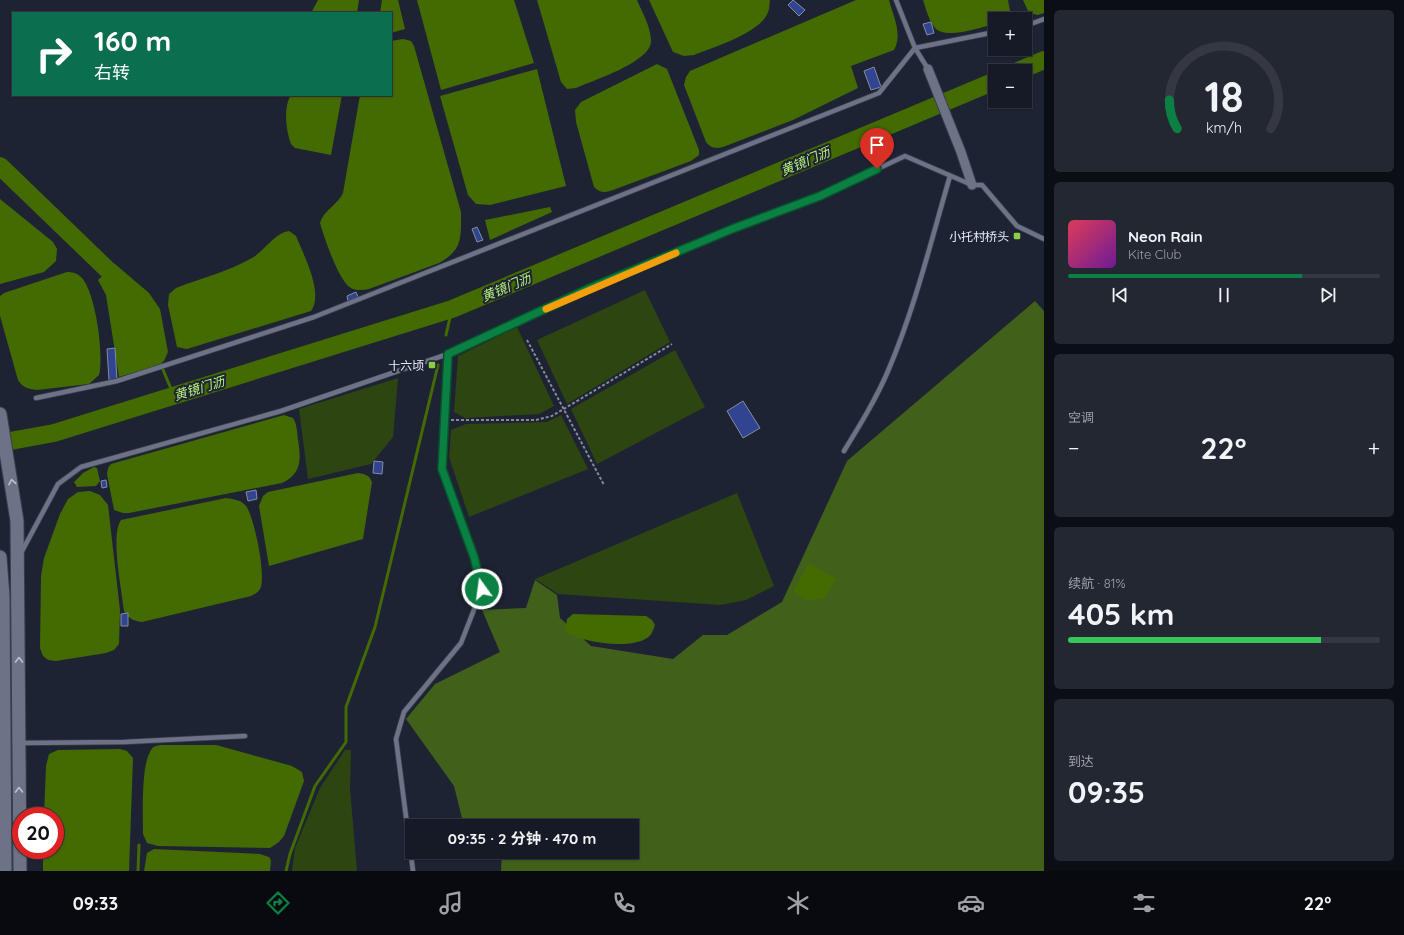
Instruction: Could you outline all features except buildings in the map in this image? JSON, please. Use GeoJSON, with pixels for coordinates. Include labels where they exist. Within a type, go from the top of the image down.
{"type":"FeatureCollection","features":[{"type":"Feature","properties":{"kind":"main road"},"geometry":{"type":"LineString","coordinates":[[0,414],[17,521],[20,871]]}},
{"type":"Feature","properties":{"kind":"main road"},"geometry":{"type":"LineString","coordinates":[[0,556],[2,579],[5,871]]}},
{"type":"Feature","properties":{"kind":"street"},"geometry":{"type":"LineString","coordinates":[[928,69],[961,152],[972,185]]}},
{"type":"Feature","properties":{"kind":"lane"},"geometry":{"type":"LineString","coordinates":[[896,0],[915,48],[928,69]]}},
{"type":"Feature","properties":{"kind":"lane"},"geometry":{"type":"LineString","coordinates":[[1032,23],[1044,19]]}},
{"type":"Feature","properties":{"kind":"lane"},"geometry":{"type":"LineString","coordinates":[[36,398],[117,381],[314,317],[880,93],[915,48],[988,33]]}},
{"type":"Feature","properties":{"kind":"lane"},"geometry":{"type":"LineString","coordinates":[[18,558],[58,484],[81,467],[281,411],[448,354],[590,288],[732,229],[820,196],[905,156],[972,185],[982,185],[1017,226],[1044,239]]}},
{"type":"Feature","properties":{"kind":"lane"},"geometry":{"type":"LineString","coordinates":[[844,451],[865,417],[888,370],[911,308],[950,176]]}},
{"type":"Feature","properties":{"kind":"lane"},"geometry":{"type":"LineString","coordinates":[[413,871],[396,739],[404,712],[461,642],[482,589],[474,557],[442,469],[448,354]]}},
{"type":"Feature","properties":{"kind":"lane"},"geometry":{"type":"LineString","coordinates":[[2,579],[18,579]]}},
{"type":"Feature","properties":{"kind":"lane"},"geometry":{"type":"LineString","coordinates":[[18,743],[124,742],[245,736]]}},
{"type":"Feature","properties":{"kind":"path"},"geometry":{"type":"LineString","coordinates":[[527,340],[604,484]]}},
{"type":"Feature","properties":{"kind":"path"},"geometry":{"type":"LineString","coordinates":[[449,420],[536,420],[552,416],[672,344]]}},
{"type":"Feature","properties":{"kind":"shaded area"},"geometry":{"type":"Polygon","coordinates":[[[318,0],[359,0],[357,12],[312,12],[318,0]]]}},
{"type":"Feature","properties":{"kind":"shaded area"},"geometry":{"type":"Polygon","coordinates":[[[382,0],[398,0],[405,29],[392,33],[392,12],[380,12],[382,0]]]}},
{"type":"Feature","properties":{"kind":"shaded area"},"geometry":{"type":"Polygon","coordinates":[[[417,0],[514,0],[534,63],[441,90],[417,0]]]}},
{"type":"Feature","properties":{"kind":"shaded area"},"geometry":{"type":"Polygon","coordinates":[[[537,0],[637,0],[650,30],[651,41],[649,49],[632,63],[608,75],[576,88],[567,89],[561,82],[537,0]]]}},
{"type":"Feature","properties":{"kind":"shaded area"},"geometry":{"type":"Polygon","coordinates":[[[649,0],[770,0],[769,11],[764,20],[747,33],[694,55],[684,56],[673,52],[649,0]]]}},
{"type":"Feature","properties":{"kind":"shaded area"},"geometry":{"type":"Polygon","coordinates":[[[856,0],[889,0],[898,38],[894,50],[851,66],[858,88],[793,120],[723,147],[713,148],[706,142],[684,85],[686,77],[690,71],[856,0]]]}},
{"type":"Feature","properties":{"kind":"shaded area"},"geometry":{"type":"Polygon","coordinates":[[[923,0],[1008,0],[1010,11],[988,12],[988,26],[955,33],[947,33],[935,28],[928,15],[923,0]]]}},
{"type":"Feature","properties":{"kind":"shaded area"},"geometry":{"type":"Polygon","coordinates":[[[1023,0],[1044,0],[1044,13],[1038,15],[1029,12],[1023,0]]]}},
{"type":"Feature","properties":{"kind":"shaded area"},"geometry":{"type":"Polygon","coordinates":[[[403,39],[411,41],[414,46],[461,212],[460,236],[457,248],[447,258],[439,263],[369,289],[355,290],[346,284],[337,268],[328,248],[320,223],[324,215],[338,201],[343,193],[360,96],[392,96],[392,41],[403,39]]]}},
{"type":"Feature","properties":{"kind":"shaded area"},"geometry":{"type":"Polygon","coordinates":[[[657,64],[667,69],[699,150],[699,155],[691,161],[613,190],[605,192],[598,190],[594,187],[576,122],[575,110],[581,102],[657,64]]]}},
{"type":"Feature","properties":{"kind":"shaded area"},"geometry":{"type":"Polygon","coordinates":[[[537,69],[566,186],[490,205],[476,204],[468,195],[440,96],[537,69]]]}},
{"type":"Feature","properties":{"kind":"shaded area"},"geometry":{"type":"Polygon","coordinates":[[[290,96],[342,96],[331,155],[295,148],[291,144],[286,119],[288,100],[290,96]]]}},
{"type":"Feature","properties":{"kind":"shaded area"},"geometry":{"type":"Polygon","coordinates":[[[0,199],[53,242],[57,249],[56,261],[44,272],[0,284],[0,199]]]}},
{"type":"Feature","properties":{"kind":"shaded area"},"geometry":{"type":"Polygon","coordinates":[[[550,207],[552,212],[490,240],[485,220],[550,207]]]}},
{"type":"Feature","properties":{"kind":"shaded area"},"geometry":{"type":"Polygon","coordinates":[[[289,231],[296,236],[311,274],[315,294],[311,311],[187,349],[177,347],[168,305],[169,294],[176,288],[225,270],[252,258],[279,235],[289,231]]]}},
{"type":"Feature","properties":{"kind":"shaded area"},"geometry":{"type":"Polygon","coordinates":[[[115,264],[149,293],[160,309],[168,352],[164,361],[157,366],[119,377],[106,295],[98,280],[115,264]]]}},
{"type":"Feature","properties":{"kind":"shaded area"},"geometry":{"type":"Polygon","coordinates":[[[67,272],[74,273],[81,277],[91,296],[98,324],[100,354],[99,375],[89,384],[37,390],[29,389],[22,385],[18,380],[0,316],[0,296],[4,293],[67,272]]]}},
{"type":"Feature","properties":{"kind":"shaded area"},"geometry":{"type":"Polygon","coordinates":[[[645,290],[670,342],[567,404],[537,340],[645,290]]]}},
{"type":"Feature","properties":{"kind":"shaded area"},"geometry":{"type":"Polygon","coordinates":[[[1035,301],[1044,311],[1044,871],[501,871],[502,859],[639,859],[639,819],[462,819],[454,786],[406,719],[435,684],[500,652],[482,610],[526,608],[535,580],[557,595],[560,618],[591,646],[673,659],[703,635],[727,635],[782,602],[847,461],[1035,301]]]}},
{"type":"Feature","properties":{"kind":"shaded area"},"geometry":{"type":"Polygon","coordinates":[[[517,327],[554,406],[539,414],[465,418],[454,412],[458,356],[517,327]]]}},
{"type":"Feature","properties":{"kind":"shaded area"},"geometry":{"type":"Polygon","coordinates":[[[675,350],[705,407],[597,464],[571,409],[675,350]]]}},
{"type":"Feature","properties":{"kind":"shaded area"},"geometry":{"type":"Polygon","coordinates":[[[398,378],[393,437],[371,464],[308,479],[299,409],[398,378]]]}},
{"type":"Feature","properties":{"kind":"shaded area"},"geometry":{"type":"Polygon","coordinates":[[[284,415],[293,418],[297,428],[300,460],[297,470],[289,479],[282,483],[129,513],[114,510],[107,474],[108,468],[111,464],[284,415]]]}},
{"type":"Feature","properties":{"kind":"shaded area"},"geometry":{"type":"Polygon","coordinates":[[[561,415],[588,469],[469,517],[449,457],[451,430],[466,424],[547,422],[561,415]]]}},
{"type":"Feature","properties":{"kind":"shaded area"},"geometry":{"type":"Polygon","coordinates":[[[94,467],[97,468],[100,481],[96,486],[77,487],[74,482],[83,473],[94,467]]]}},
{"type":"Feature","properties":{"kind":"shaded area"},"geometry":{"type":"Polygon","coordinates":[[[358,473],[366,475],[372,482],[363,539],[269,566],[259,506],[263,496],[268,492],[358,473]]]}},
{"type":"Feature","properties":{"kind":"shaded area"},"geometry":{"type":"Polygon","coordinates":[[[90,491],[100,495],[108,505],[120,610],[119,644],[114,650],[106,653],[56,661],[48,660],[43,656],[40,648],[41,576],[44,558],[60,514],[68,499],[78,492],[90,491]]]}},
{"type":"Feature","properties":{"kind":"shaded area"},"geometry":{"type":"Polygon","coordinates":[[[737,493],[774,586],[746,600],[721,605],[558,594],[535,579],[737,493]]]}},
{"type":"Feature","properties":{"kind":"shaded area"},"geometry":{"type":"Polygon","coordinates":[[[226,498],[235,499],[242,502],[246,506],[253,522],[261,561],[262,583],[259,591],[247,597],[142,622],[133,620],[127,616],[124,611],[117,550],[118,527],[121,520],[226,498]]]}},
{"type":"Feature","properties":{"kind":"shaded area"},"geometry":{"type":"Polygon","coordinates":[[[809,563],[837,579],[823,599],[806,600],[793,591],[809,563]]]}},
{"type":"Feature","properties":{"kind":"shaded area"},"geometry":{"type":"Polygon","coordinates":[[[573,614],[646,616],[652,620],[655,625],[650,635],[639,642],[629,644],[606,643],[582,639],[565,632],[567,619],[573,614]]]}},
{"type":"Feature","properties":{"kind":"shaded area"},"geometry":{"type":"Polygon","coordinates":[[[160,745],[216,745],[292,766],[302,772],[304,781],[284,836],[279,842],[270,848],[158,846],[147,843],[143,834],[143,792],[145,768],[151,750],[160,745]]]}},
{"type":"Feature","properties":{"kind":"shaded area"},"geometry":{"type":"Polygon","coordinates":[[[120,749],[127,751],[133,758],[129,871],[43,871],[43,859],[64,859],[64,807],[44,807],[46,766],[49,754],[58,750],[120,749]]]}},
{"type":"Feature","properties":{"kind":"shaded area"},"geometry":{"type":"Polygon","coordinates":[[[345,750],[351,750],[350,788],[357,871],[292,871],[295,848],[320,788],[345,750]]]}},
{"type":"Feature","properties":{"kind":"shaded area"},"geometry":{"type":"Polygon","coordinates":[[[154,849],[260,854],[269,857],[271,860],[270,871],[144,871],[147,853],[154,849]]]}},
{"type":"Feature","properties":{"kind":"waterway","name":"黄镜门沥"},"geometry":{"type":"LineString","coordinates":[[1032,65],[1044,60]]}},
{"type":"Feature","properties":{"kind":"waterway","name":"黄镜门沥"},"geometry":{"type":"LineString","coordinates":[[0,443],[54,433],[452,309],[988,84]]}},
{"type":"Feature","properties":{"kind":"waterway"},"geometry":{"type":"LineString","coordinates":[[0,166],[112,274]]}},
{"type":"Feature","properties":{"kind":"waterway"},"geometry":{"type":"LineString","coordinates":[[446,335],[452,309]]}},
{"type":"Feature","properties":{"kind":"waterway"},"geometry":{"type":"LineString","coordinates":[[159,360],[174,396]]}},
{"type":"Feature","properties":{"kind":"waterway"},"geometry":{"type":"LineString","coordinates":[[286,871],[290,854],[315,786],[346,742],[346,707],[375,627],[438,365]]}},
{"type":"Feature","properties":{"kind":"waterway"},"geometry":{"type":"LineString","coordinates":[[138,871],[139,845]]}},
{"type":"Feature","properties":{"kind":"slow traffic"},"geometry":{"type":"LineString","coordinates":[[546,309],[590,288],[676,253]]}},
{"type":"Feature","properties":{"kind":"place","name":"小托村桥头"},"geometry":{"type":"Point","coordinates":[1017,236]}},
{"type":"Feature","properties":{"kind":"place","name":"十六顷"},"geometry":{"type":"Point","coordinates":[432,365]}},
{"type":"Feature","properties":{"kind":"route"},"geometry":{"type":"LineString","coordinates":[[482,589],[474,557],[442,469],[448,354],[590,288],[732,229],[820,196],[877,169]]}}]}
